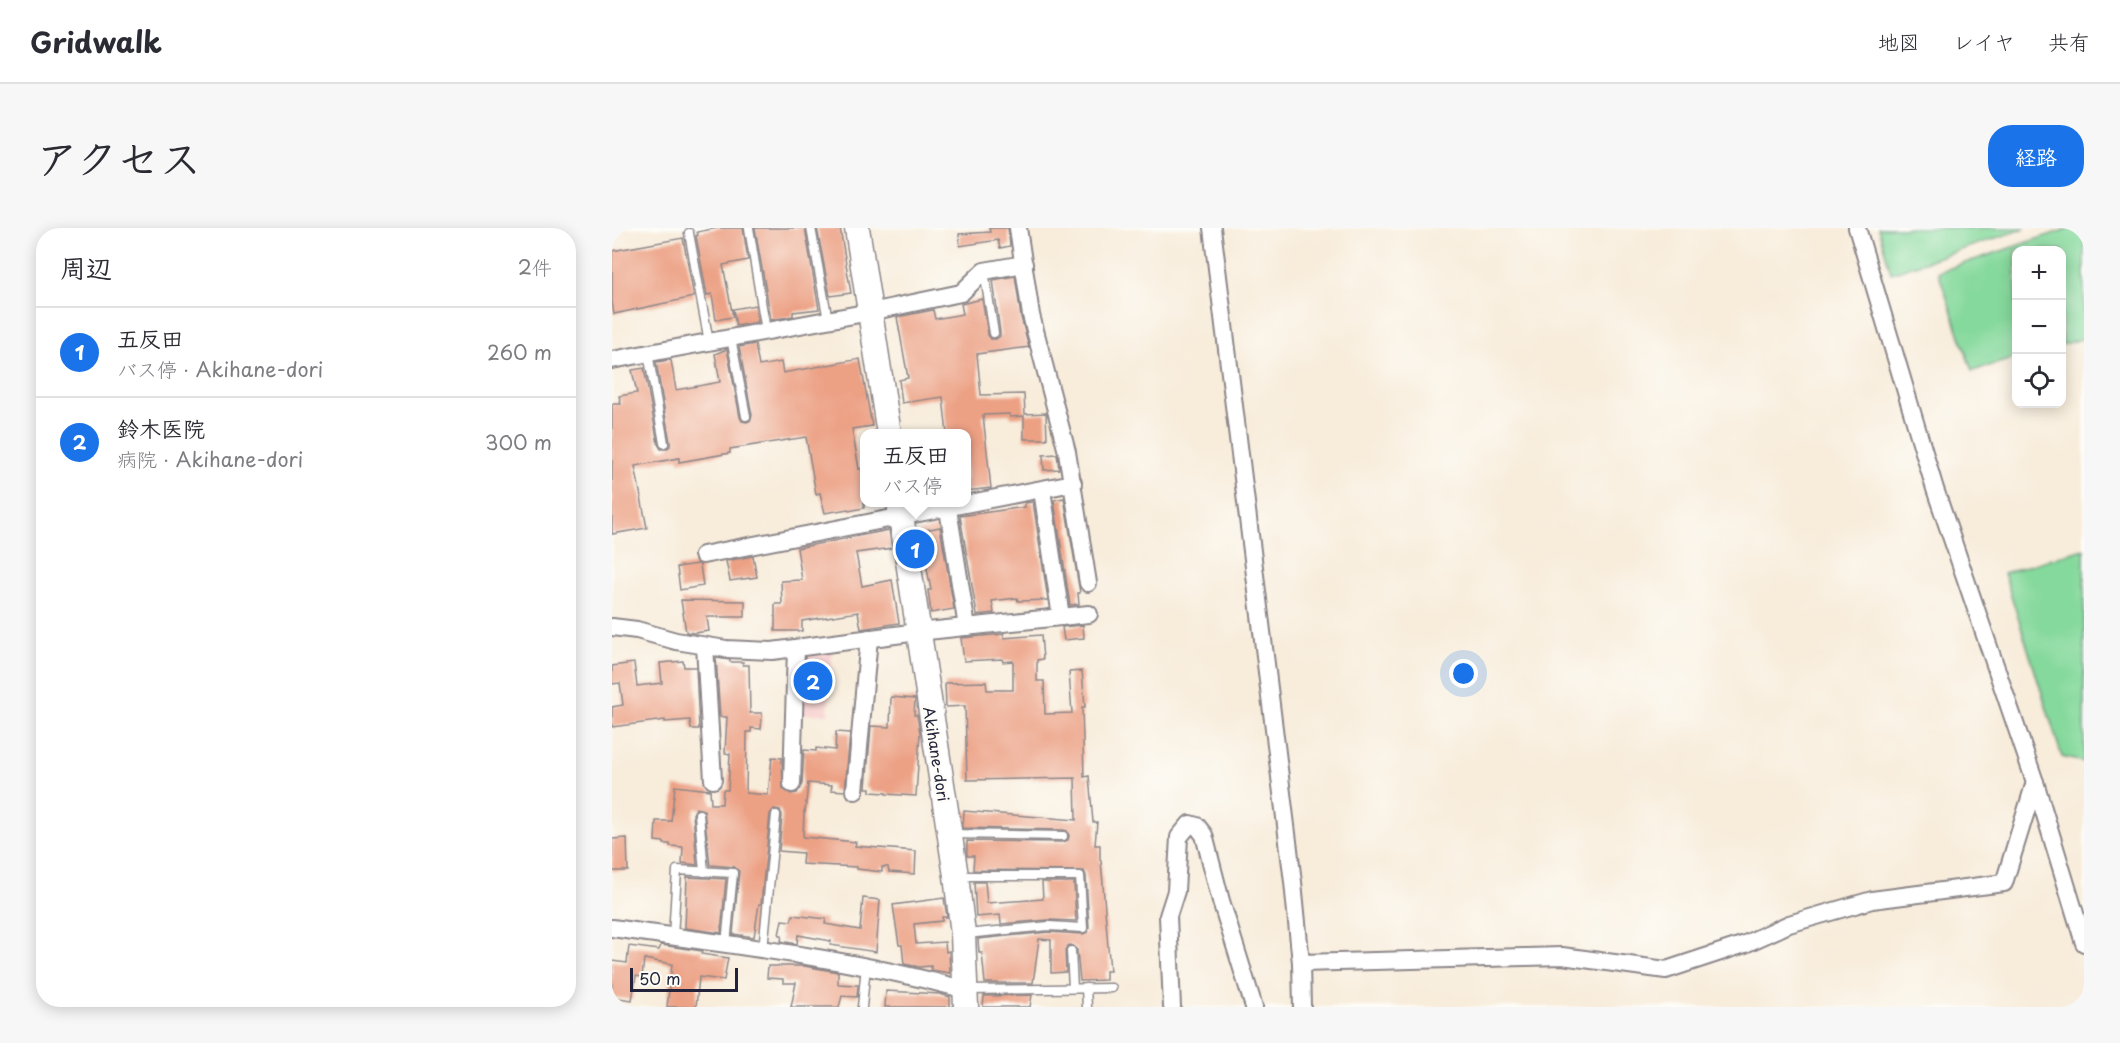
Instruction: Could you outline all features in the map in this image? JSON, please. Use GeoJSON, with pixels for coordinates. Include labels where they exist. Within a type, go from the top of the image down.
{"type":"FeatureCollection","features":[{"type":"Feature","properties":{"kind":"street"},"geometry":{"type":"LineString","coordinates":[[857,228],[888,429]]}},
{"type":"Feature","properties":{"kind":"street"},"geometry":{"type":"LineString","coordinates":[[1018,228],[1031,315],[1067,452],[1088,583]]}},
{"type":"Feature","properties":{"kind":"street"},"geometry":{"type":"LineString","coordinates":[[1212,228],[1278,759],[1301,963],[1302,1007]]}},
{"type":"Feature","properties":{"kind":"street"},"geometry":{"type":"LineString","coordinates":[[1857,228],[1935,489],[2035,782],[2084,943]]}},
{"type":"Feature","properties":{"kind":"street"},"geometry":{"type":"LineString","coordinates":[[612,360],[961,293],[984,271],[1024,264]]}},
{"type":"Feature","properties":{"kind":"street"},"geometry":{"type":"LineString","coordinates":[[971,504],[1073,483]]}},
{"type":"Feature","properties":{"kind":"street"},"geometry":{"type":"LineString","coordinates":[[1042,490],[1060,617]]}},
{"type":"Feature","properties":{"kind":"street"},"geometry":{"type":"LineString","coordinates":[[703,555],[900,510],[953,507]]}},
{"type":"Feature","properties":{"kind":"street"},"geometry":{"type":"LineString","coordinates":[[948,508],[967,627]]}},
{"type":"Feature","properties":{"kind":"street","name":"Akihane-dori"},"geometry":{"type":"LineString","coordinates":[[900,510],[956,876],[963,934],[966,998]]}},
{"type":"Feature","properties":{"kind":"street"},"geometry":{"type":"LineString","coordinates":[[612,627],[637,630],[705,646],[772,651],[918,632],[1089,614]]}},
{"type":"Feature","properties":{"kind":"street"},"geometry":{"type":"LineString","coordinates":[[855,791],[870,638]]}},
{"type":"Feature","properties":{"kind":"street"},"geometry":{"type":"LineString","coordinates":[[705,646],[713,780]]}},
{"type":"Feature","properties":{"kind":"street"},"geometry":{"type":"LineString","coordinates":[[792,784],[796,648]]}},
{"type":"Feature","properties":{"kind":"street"},"geometry":{"type":"LineString","coordinates":[[1301,963],[1562,956],[1666,970],[1745,944],[1789,924],[1872,900],[2004,883],[2035,782]]}},
{"type":"Feature","properties":{"kind":"street"},"geometry":{"type":"LineString","coordinates":[[1172,1007],[1168,916],[1176,891],[1179,837],[1190,824],[1197,826],[1204,835],[1221,901],[1254,1007]]}},
{"type":"Feature","properties":{"kind":"street"},"geometry":{"type":"LineString","coordinates":[[612,928],[866,966],[917,976],[966,998]]}},
{"type":"Feature","properties":{"kind":"lane"},"geometry":{"type":"LineString","coordinates":[[749,228],[766,332]]}},
{"type":"Feature","properties":{"kind":"lane"},"geometry":{"type":"LineString","coordinates":[[811,228],[828,320]]}},
{"type":"Feature","properties":{"kind":"lane"},"geometry":{"type":"LineString","coordinates":[[689,233],[709,342]]}},
{"type":"Feature","properties":{"kind":"lane"},"geometry":{"type":"LineString","coordinates":[[984,271],[993,333]]}},
{"type":"Feature","properties":{"kind":"lane"},"geometry":{"type":"LineString","coordinates":[[731,338],[746,416]]}},
{"type":"Feature","properties":{"kind":"lane"},"geometry":{"type":"LineString","coordinates":[[648,353],[664,443]]}},
{"type":"Feature","properties":{"kind":"lane"},"geometry":{"type":"LineString","coordinates":[[699,814],[704,872]]}},
{"type":"Feature","properties":{"kind":"lane"},"geometry":{"type":"LineString","coordinates":[[763,950],[776,815]]}},
{"type":"Feature","properties":{"kind":"lane"},"geometry":{"type":"LineString","coordinates":[[950,834],[1063,836]]}},
{"type":"Feature","properties":{"kind":"lane"},"geometry":{"type":"LineString","coordinates":[[673,937],[677,870],[733,873],[726,944]]}},
{"type":"Feature","properties":{"kind":"lane"},"geometry":{"type":"LineString","coordinates":[[956,876],[1080,876],[1083,928],[1049,926],[963,934]]}},
{"type":"Feature","properties":{"kind":"lane"},"geometry":{"type":"LineString","coordinates":[[1071,951],[1073,988]]}},
{"type":"Feature","properties":{"kind":"lane"},"geometry":{"type":"LineString","coordinates":[[862,1007],[866,966]]}},
{"type":"Feature","properties":{"kind":"lane"},"geometry":{"type":"LineString","coordinates":[[966,998],[1073,988],[1112,988]]}},
{"type":"Feature","properties":{"kind":"lane"},"geometry":{"type":"LineString","coordinates":[[1086,988],[1087,1007]]}},
{"type":"Feature","properties":{"kind":"shaded area"},"geometry":{"type":"Polygon","coordinates":[[[833,643],[828,714],[794,714],[796,648],[833,643]]]}},
{"type":"Feature","properties":{"kind":"green space"},"geometry":{"type":"Polygon","coordinates":[[[1878,228],[2026,228],[1891,273],[1878,228]]]}},
{"type":"Feature","properties":{"kind":"green space"},"geometry":{"type":"Polygon","coordinates":[[[2070,228],[2084,228],[2084,338],[2066,344],[2066,246],[2016,246],[2070,228]]]}},
{"type":"Feature","properties":{"kind":"green space"},"geometry":{"type":"Polygon","coordinates":[[[2012,247],[2012,359],[1972,371],[1938,272],[2012,247]]]}},
{"type":"Feature","properties":{"kind":"green space"},"geometry":{"type":"Polygon","coordinates":[[[2084,549],[2084,762],[2062,757],[2004,573],[2084,549]]]}},
{"type":"Feature","properties":{"kind":"building"},"geometry":{"type":"Polygon","coordinates":[[[718,228],[743,228],[748,260],[723,265],[733,317],[716,320],[712,294],[707,295],[696,236],[697,232],[718,228]]]}},
{"type":"Feature","properties":{"kind":"building"},"geometry":{"type":"Polygon","coordinates":[[[755,228],[805,228],[819,309],[793,312],[793,316],[771,320],[755,228]]]}},
{"type":"Feature","properties":{"kind":"building"},"geometry":{"type":"Polygon","coordinates":[[[817,228],[840,228],[851,293],[830,296],[817,228]]]}},
{"type":"Feature","properties":{"kind":"building"},"geometry":{"type":"Polygon","coordinates":[[[989,228],[1008,228],[1010,246],[1000,248],[998,240],[960,246],[959,234],[990,232],[989,228]]]}},
{"type":"Feature","properties":{"kind":"building"},"geometry":{"type":"Polygon","coordinates":[[[683,238],[694,297],[614,314],[612,251],[683,238]]]}},
{"type":"Feature","properties":{"kind":"building"},"geometry":{"type":"Polygon","coordinates":[[[1015,276],[1021,317],[1029,347],[977,354],[981,395],[1024,394],[1025,414],[1046,413],[1047,439],[1024,439],[1024,416],[983,415],[991,488],[971,490],[971,429],[946,429],[943,397],[902,403],[899,380],[908,378],[897,317],[933,310],[935,319],[963,314],[961,304],[982,299],[988,335],[991,339],[996,339],[1000,336],[1000,332],[993,280],[1015,276]]]}},
{"type":"Feature","properties":{"kind":"building"},"geometry":{"type":"Polygon","coordinates":[[[755,305],[758,322],[736,326],[733,309],[755,305]]]}},
{"type":"Feature","properties":{"kind":"building"},"geometry":{"type":"Polygon","coordinates":[[[755,344],[759,366],[781,362],[783,373],[860,359],[872,426],[852,429],[860,469],[860,507],[864,508],[825,513],[820,493],[816,494],[806,437],[730,449],[730,453],[679,462],[679,458],[635,466],[647,528],[612,534],[612,404],[621,404],[619,396],[637,393],[632,370],[644,368],[658,444],[661,449],[666,449],[670,446],[670,442],[656,362],[671,360],[676,390],[720,382],[715,354],[727,349],[740,417],[742,421],[747,422],[751,420],[752,415],[739,347],[755,344]]]}},
{"type":"Feature","properties":{"kind":"building"},"geometry":{"type":"Polygon","coordinates":[[[1057,454],[1059,469],[1044,470],[1043,455],[1057,454]]]}},
{"type":"Feature","properties":{"kind":"building"},"geometry":{"type":"Polygon","coordinates":[[[1064,498],[1080,593],[1078,593],[1079,604],[1070,605],[1054,500],[1064,498]]]}},
{"type":"Feature","properties":{"kind":"building"},"geometry":{"type":"Polygon","coordinates":[[[1033,502],[1048,600],[1018,601],[1017,598],[992,601],[994,613],[977,615],[960,516],[1025,507],[1025,503],[1033,502]]]}},
{"type":"Feature","properties":{"kind":"building"},"geometry":{"type":"Polygon","coordinates":[[[940,527],[954,609],[931,613],[928,590],[931,590],[920,531],[940,527]]]}},
{"type":"Feature","properties":{"kind":"building"},"geometry":{"type":"Polygon","coordinates":[[[889,530],[892,548],[856,553],[862,586],[892,580],[899,623],[861,629],[858,612],[802,621],[802,631],[775,631],[775,604],[782,604],[781,581],[802,580],[797,548],[889,530]]]}},
{"type":"Feature","properties":{"kind":"building"},"geometry":{"type":"Polygon","coordinates":[[[753,556],[757,577],[730,581],[726,561],[753,556]]]}},
{"type":"Feature","properties":{"kind":"building"},"geometry":{"type":"Polygon","coordinates":[[[698,564],[703,586],[680,590],[677,567],[698,564]]]}},
{"type":"Feature","properties":{"kind":"building"},"geometry":{"type":"Polygon","coordinates":[[[681,600],[745,601],[745,617],[707,617],[709,631],[686,632],[681,600]]]}},
{"type":"Feature","properties":{"kind":"building"},"geometry":{"type":"Polygon","coordinates":[[[1083,625],[1084,638],[1064,640],[1062,627],[1083,625]]]}},
{"type":"Feature","properties":{"kind":"building"},"geometry":{"type":"Polygon","coordinates":[[[1004,634],[1004,638],[1041,635],[1043,659],[1037,660],[1037,681],[1044,681],[1045,714],[1072,713],[1069,672],[1082,671],[1085,707],[1082,707],[1084,777],[1089,776],[1093,822],[1097,822],[1095,845],[1100,845],[1110,971],[1106,971],[1106,980],[1080,981],[1077,950],[1071,945],[1067,946],[1065,951],[1066,972],[1051,973],[1051,940],[1039,939],[1033,983],[985,983],[978,939],[1049,932],[1083,934],[1088,932],[1089,928],[1084,871],[973,870],[974,856],[967,856],[967,841],[1063,842],[1068,840],[1069,836],[1067,831],[1063,830],[963,828],[964,811],[1076,820],[1075,778],[967,780],[965,706],[946,707],[945,683],[986,682],[987,690],[1013,690],[1013,661],[1003,662],[1002,659],[964,661],[961,638],[1004,634]]]}},
{"type":"Feature","properties":{"kind":"building"},"geometry":{"type":"Polygon","coordinates":[[[716,658],[749,665],[750,713],[762,713],[761,729],[751,728],[751,732],[747,732],[746,793],[768,795],[772,757],[782,758],[783,789],[791,794],[797,793],[802,784],[804,750],[816,751],[816,748],[835,750],[836,732],[850,733],[845,791],[831,790],[832,785],[808,783],[803,837],[856,842],[855,846],[916,851],[915,874],[889,872],[888,867],[882,867],[882,872],[857,869],[857,867],[802,864],[803,853],[779,851],[782,815],[780,810],[774,809],[770,814],[761,904],[759,904],[754,937],[733,934],[739,871],[734,867],[710,865],[704,810],[696,808],[693,814],[697,865],[682,863],[683,847],[655,841],[656,821],[671,821],[675,786],[710,790],[711,804],[722,804],[723,790],[728,790],[730,754],[725,753],[727,717],[720,717],[716,658]]]}},
{"type":"Feature","properties":{"kind":"building"},"geometry":{"type":"Polygon","coordinates":[[[683,661],[684,667],[696,667],[699,729],[691,729],[690,720],[665,722],[665,720],[612,727],[612,707],[623,705],[620,683],[612,684],[612,666],[634,663],[637,686],[662,683],[660,663],[683,661]]]}},
{"type":"Feature","properties":{"kind":"building"},"geometry":{"type":"Polygon","coordinates":[[[891,697],[915,699],[914,715],[917,715],[920,733],[916,796],[870,792],[870,788],[866,788],[871,726],[890,727],[891,697]]]}},
{"type":"Feature","properties":{"kind":"building"},"geometry":{"type":"Polygon","coordinates":[[[627,838],[628,871],[612,871],[612,839],[627,838]]]}},
{"type":"Feature","properties":{"kind":"building"},"geometry":{"type":"Polygon","coordinates":[[[687,877],[726,879],[721,933],[685,928],[687,877]]]}},
{"type":"Feature","properties":{"kind":"building"},"geometry":{"type":"Polygon","coordinates":[[[974,882],[985,882],[987,903],[1043,899],[1042,882],[1074,882],[1076,921],[1048,920],[1001,924],[1000,915],[976,917],[974,882]]]}},
{"type":"Feature","properties":{"kind":"building"},"geometry":{"type":"Polygon","coordinates":[[[863,898],[880,900],[876,952],[830,945],[831,941],[798,935],[797,944],[781,941],[782,935],[779,935],[782,920],[791,921],[793,915],[826,919],[825,924],[860,930],[863,898]]]}},
{"type":"Feature","properties":{"kind":"building"},"geometry":{"type":"Polygon","coordinates":[[[944,898],[947,917],[942,917],[942,921],[914,924],[916,944],[945,942],[946,952],[949,951],[950,973],[931,970],[931,966],[919,967],[904,964],[893,905],[944,898]]]}},
{"type":"Feature","properties":{"kind":"building"},"geometry":{"type":"Polygon","coordinates":[[[661,945],[702,951],[701,954],[728,958],[724,980],[699,977],[696,1007],[667,1007],[672,964],[644,959],[642,977],[636,976],[632,1000],[612,997],[612,961],[627,963],[629,946],[659,950],[661,945]]]}},
{"type":"Feature","properties":{"kind":"building"},"geometry":{"type":"Polygon","coordinates":[[[768,966],[804,966],[838,972],[838,984],[858,985],[857,997],[842,996],[839,1007],[791,1007],[796,983],[783,983],[783,979],[767,978],[768,966]]]}},
{"type":"Feature","properties":{"kind":"building"},"geometry":{"type":"Polygon","coordinates":[[[886,991],[940,994],[950,997],[950,1007],[885,1007],[886,991]]]}},
{"type":"Feature","properties":{"kind":"building"},"geometry":{"type":"Polygon","coordinates":[[[1032,995],[1030,1007],[983,1007],[984,996],[1032,995]]]}},
{"type":"Feature","properties":{"kind":"place","name":"五反田"},"geometry":{"type":"Point","coordinates":[915,549]}},
{"type":"Feature","properties":{"kind":"place","name":"鈴木医院"},"geometry":{"type":"Point","coordinates":[813,681]}}]}
